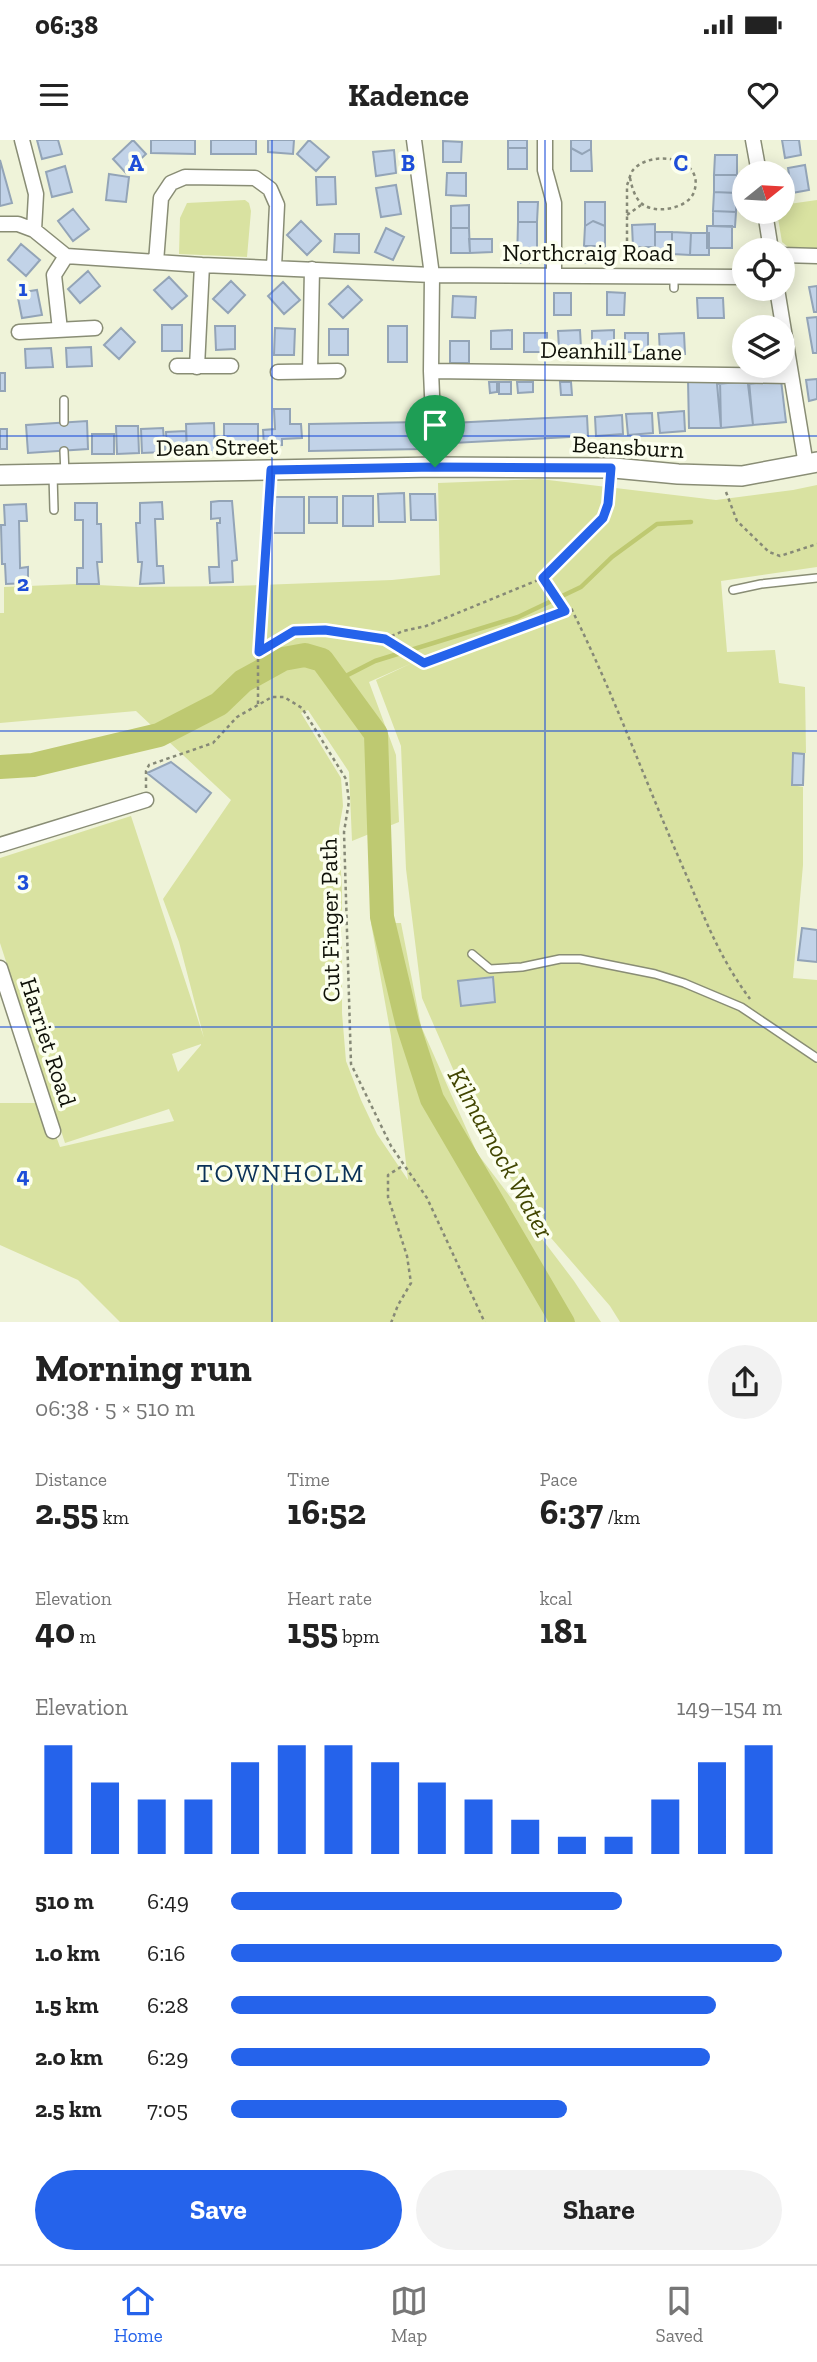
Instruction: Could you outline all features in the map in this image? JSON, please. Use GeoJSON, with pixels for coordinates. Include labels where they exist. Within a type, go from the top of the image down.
{"type":"FeatureCollection","features":[{"type":"Feature","properties":{"kind":"main road","name":"Beansburn"},"geometry":{"type":"LineString","coordinates":[[435,467],[611,468],[742,476],[811,463]]}},
{"type":"Feature","properties":{"kind":"main road","name":"Dean Street"},"geometry":{"type":"LineString","coordinates":[[0,475],[435,467]]}},
{"type":"Feature","properties":{"kind":"street"},"geometry":{"type":"LineString","coordinates":[[22,140],[36,194],[34,230]]}},
{"type":"Feature","properties":{"kind":"street"},"geometry":{"type":"LineString","coordinates":[[414,140],[432,275],[431,371],[435,467]]}},
{"type":"Feature","properties":{"kind":"street"},"geometry":{"type":"LineString","coordinates":[[545,140],[545,170],[554,203],[554,276]]}},
{"type":"Feature","properties":{"kind":"street"},"geometry":{"type":"LineString","coordinates":[[753,140],[757,161]]}},
{"type":"Feature","properties":{"kind":"street"},"geometry":{"type":"LineString","coordinates":[[156,262],[162,198],[172,183],[185,177],[256,178],[270,189],[277,205],[274,267]]}},
{"type":"Feature","properties":{"kind":"street"},"geometry":{"type":"LineString","coordinates":[[0,224],[18,224],[34,230],[66,256],[54,275],[60,330]]}},
{"type":"Feature","properties":{"kind":"street"},"geometry":{"type":"LineString","coordinates":[[795,255],[817,256]]}},
{"type":"Feature","properties":{"kind":"street","name":"Northcraig Road"},"geometry":{"type":"LineString","coordinates":[[66,256],[432,275],[508,282],[554,276],[627,276],[674,283],[732,279]]}},
{"type":"Feature","properties":{"kind":"street"},"geometry":{"type":"LineString","coordinates":[[197,367],[202,265]]}},
{"type":"Feature","properties":{"kind":"street"},"geometry":{"type":"LineString","coordinates":[[310,371],[312,270]]}},
{"type":"Feature","properties":{"kind":"street"},"geometry":{"type":"LineString","coordinates":[[19,332],[95,328]]}},
{"type":"Feature","properties":{"kind":"street"},"geometry":{"type":"LineString","coordinates":[[177,366],[232,366]]}},
{"type":"Feature","properties":{"kind":"street"},"geometry":{"type":"LineString","coordinates":[[278,372],[338,371]]}},
{"type":"Feature","properties":{"kind":"street","name":"Deanhill Lane"},"geometry":{"type":"LineString","coordinates":[[431,371],[732,375]]}},
{"type":"Feature","properties":{"kind":"street"},"geometry":{"type":"LineString","coordinates":[[791,378],[811,463]]}},
{"type":"Feature","properties":{"kind":"street"},"geometry":{"type":"LineString","coordinates":[[0,845],[146,800]]}},
{"type":"Feature","properties":{"kind":"street","name":"Harriet Road"},"geometry":{"type":"LineString","coordinates":[[0,968],[53,1131]]}},
{"type":"Feature","properties":{"kind":"lane"},"geometry":{"type":"LineString","coordinates":[[64,400],[64,422]]}},
{"type":"Feature","properties":{"kind":"lane"},"geometry":{"type":"LineString","coordinates":[[54,510],[64,450]]}},
{"type":"Feature","properties":{"kind":"lane"},"geometry":{"type":"LineString","coordinates":[[733,590],[817,578]]}},
{"type":"Feature","properties":{"kind":"lane"},"geometry":{"type":"LineString","coordinates":[[472,954],[490,969],[522,967],[560,959],[580,959],[655,974],[741,1007],[817,1058]]}},
{"type":"Feature","properties":{"kind":"path"},"geometry":{"type":"LineString","coordinates":[[627,276],[627,185],[630,178],[634,170],[646,161],[659,159],[683,162],[693,171],[695,183],[694,193],[688,201],[678,206],[651,208],[642,205],[635,195],[630,178]]}},
{"type":"Feature","properties":{"kind":"path"},"geometry":{"type":"LineString","coordinates":[[627,215],[642,205]]}},
{"type":"Feature","properties":{"kind":"path"},"geometry":{"type":"LineString","coordinates":[[385,639],[403,631],[426,626],[543,578],[603,518],[608,504],[611,468]]}},
{"type":"Feature","properties":{"kind":"path"},"geometry":{"type":"LineString","coordinates":[[146,800],[146,771],[149,765],[213,743],[237,717],[258,704],[258,659],[271,470]]}},
{"type":"Feature","properties":{"kind":"path"},"geometry":{"type":"LineString","coordinates":[[722,475],[727,499],[737,521],[769,552],[780,556],[817,544]]}},
{"type":"Feature","properties":{"kind":"path"},"geometry":{"type":"LineString","coordinates":[[543,578],[565,611]]}},
{"type":"Feature","properties":{"kind":"path"},"geometry":{"type":"LineString","coordinates":[[259,652],[294,631],[325,630],[385,639],[424,663],[571,608],[633,743],[714,943],[754,1005]]}},
{"type":"Feature","properties":{"kind":"path","name":"Cut Finger Path"},"geometry":{"type":"LineString","coordinates":[[258,704],[272,697],[284,697],[302,708],[346,779],[349,801],[344,832],[351,1064],[391,1146],[427,1198],[485,1322]]}},
{"type":"Feature","properties":{"kind":"path"},"geometry":{"type":"LineString","coordinates":[[391,1322],[411,1283],[407,1256],[388,1197],[388,1175],[404,1165]]}},
{"type":"Feature","properties":{"kind":"green space"},"geometry":{"type":"Polygon","coordinates":[[[245,200],[251,211],[247,257],[179,254],[180,218],[187,203],[245,200]]]}},
{"type":"Feature","properties":{"kind":"green space"},"geometry":{"type":"Polygon","coordinates":[[[817,200],[817,251],[795,251],[795,238],[781,238],[779,224],[795,224],[795,203],[817,200]]]}},
{"type":"Feature","properties":{"kind":"green space"},"geometry":{"type":"Polygon","coordinates":[[[540,479],[716,500],[817,485],[817,567],[721,581],[727,652],[775,650],[779,683],[805,687],[806,753],[792,753],[791,785],[803,787],[803,865],[793,978],[817,980],[817,1052],[811,1048],[817,1054],[817,1322],[620,1322],[610,1306],[545,1231],[480,1131],[422,998],[406,869],[401,746],[376,680],[412,663],[369,682],[396,755],[399,822],[352,841],[349,772],[308,710],[301,713],[341,778],[343,806],[339,829],[342,1013],[346,1061],[377,1134],[408,1180],[391,1036],[371,923],[401,923],[421,1026],[477,1153],[574,1281],[601,1322],[120,1322],[78,1280],[0,1245],[0,1103],[44,1103],[60,1147],[174,1121],[169,1109],[65,1143],[0,943],[0,858],[131,816],[204,1038],[179,942],[163,899],[231,800],[136,711],[0,723],[0,613],[4,613],[4,587],[77,584],[138,587],[233,586],[392,580],[440,575],[438,483],[540,479]],[[201,1045],[172,1054],[178,1072],[201,1045]]]}},
{"type":"Feature","properties":{"kind":"building"},"geometry":{"type":"Polygon","coordinates":[[[37,140],[58,140],[62,154],[42,159],[37,140]]]}},
{"type":"Feature","properties":{"kind":"building"},"geometry":{"type":"Polygon","coordinates":[[[133,140],[146,154],[126,173],[113,159],[133,140]]]}},
{"type":"Feature","properties":{"kind":"building"},"geometry":{"type":"Polygon","coordinates":[[[151,140],[195,140],[195,154],[151,153],[151,140]]]}},
{"type":"Feature","properties":{"kind":"building"},"geometry":{"type":"Polygon","coordinates":[[[211,140],[256,140],[256,154],[211,154],[211,140]]]}},
{"type":"Feature","properties":{"kind":"building"},"geometry":{"type":"Polygon","coordinates":[[[268,140],[294,140],[293,154],[268,152],[268,140]]]}},
{"type":"Feature","properties":{"kind":"building"},"geometry":{"type":"Polygon","coordinates":[[[309,140],[329,157],[316,171],[297,154],[309,140]]]}},
{"type":"Feature","properties":{"kind":"building"},"geometry":{"type":"Polygon","coordinates":[[[508,140],[527,140],[527,148],[508,148],[508,140]]]}},
{"type":"Feature","properties":{"kind":"building"},"geometry":{"type":"Polygon","coordinates":[[[571,140],[591,140],[591,149],[582,154],[571,148],[571,140]]]}},
{"type":"Feature","properties":{"kind":"building"},"geometry":{"type":"Polygon","coordinates":[[[782,140],[799,140],[801,155],[785,158],[782,140]]]}},
{"type":"Feature","properties":{"kind":"building"},"geometry":{"type":"Polygon","coordinates":[[[443,141],[462,142],[461,162],[443,162],[443,141]]]}},
{"type":"Feature","properties":{"kind":"building"},"geometry":{"type":"Polygon","coordinates":[[[508,148],[527,148],[527,169],[508,169],[508,148]]]}},
{"type":"Feature","properties":{"kind":"building"},"geometry":{"type":"Polygon","coordinates":[[[571,148],[582,154],[591,149],[592,171],[571,171],[571,148]]]}},
{"type":"Feature","properties":{"kind":"building"},"geometry":{"type":"Polygon","coordinates":[[[394,150],[396,173],[376,176],[373,152],[394,150]]]}},
{"type":"Feature","properties":{"kind":"building"},"geometry":{"type":"Polygon","coordinates":[[[715,155],[737,155],[737,161],[732,161],[732,175],[714,175],[715,155]]]}},
{"type":"Feature","properties":{"kind":"building"},"geometry":{"type":"Polygon","coordinates":[[[0,160],[12,203],[0,206],[0,160]]]}},
{"type":"Feature","properties":{"kind":"building"},"geometry":{"type":"Polygon","coordinates":[[[805,165],[809,190],[795,192],[795,167],[805,165]]]}},
{"type":"Feature","properties":{"kind":"building"},"geometry":{"type":"Polygon","coordinates":[[[65,166],[72,192],[52,197],[46,172],[65,166]]]}},
{"type":"Feature","properties":{"kind":"building"},"geometry":{"type":"Polygon","coordinates":[[[447,173],[466,173],[466,196],[446,195],[447,173]]]}},
{"type":"Feature","properties":{"kind":"building"},"geometry":{"type":"Polygon","coordinates":[[[109,174],[129,177],[126,202],[106,200],[109,174]]]}},
{"type":"Feature","properties":{"kind":"building"},"geometry":{"type":"Polygon","coordinates":[[[714,175],[732,175],[732,193],[714,192],[714,175]]]}},
{"type":"Feature","properties":{"kind":"building"},"geometry":{"type":"Polygon","coordinates":[[[316,177],[335,177],[336,204],[317,205],[316,177]]]}},
{"type":"Feature","properties":{"kind":"building"},"geometry":{"type":"Polygon","coordinates":[[[396,185],[401,214],[381,217],[376,188],[396,185]]]}},
{"type":"Feature","properties":{"kind":"building"},"geometry":{"type":"Polygon","coordinates":[[[714,192],[732,193],[732,212],[713,211],[714,192]]]}},
{"type":"Feature","properties":{"kind":"building"},"geometry":{"type":"Polygon","coordinates":[[[518,202],[538,202],[537,222],[518,222],[518,202]]]}},
{"type":"Feature","properties":{"kind":"building"},"geometry":{"type":"Polygon","coordinates":[[[585,202],[605,202],[605,226],[593,221],[585,226],[585,202]]]}},
{"type":"Feature","properties":{"kind":"building"},"geometry":{"type":"Polygon","coordinates":[[[469,205],[469,228],[451,228],[451,206],[469,205]]]}},
{"type":"Feature","properties":{"kind":"building"},"geometry":{"type":"Polygon","coordinates":[[[73,209],[89,229],[73,241],[58,221],[73,209]]]}},
{"type":"Feature","properties":{"kind":"building"},"geometry":{"type":"Polygon","coordinates":[[[713,211],[732,212],[732,224],[735,224],[735,227],[713,226],[713,211]]]}},
{"type":"Feature","properties":{"kind":"building"},"geometry":{"type":"Polygon","coordinates":[[[301,221],[321,241],[307,255],[287,235],[301,221]]]}},
{"type":"Feature","properties":{"kind":"building"},"geometry":{"type":"Polygon","coordinates":[[[593,221],[605,226],[605,246],[584,246],[585,226],[593,221]]]}},
{"type":"Feature","properties":{"kind":"building"},"geometry":{"type":"Polygon","coordinates":[[[518,222],[537,222],[537,263],[517,263],[518,222]]]}},
{"type":"Feature","properties":{"kind":"building"},"geometry":{"type":"Polygon","coordinates":[[[655,224],[655,247],[633,247],[632,225],[655,224]]]}},
{"type":"Feature","properties":{"kind":"building"},"geometry":{"type":"Polygon","coordinates":[[[707,226],[732,226],[732,248],[707,248],[707,226]]]}},
{"type":"Feature","properties":{"kind":"building"},"geometry":{"type":"Polygon","coordinates":[[[386,228],[404,237],[393,260],[375,252],[386,228]]]}},
{"type":"Feature","properties":{"kind":"building"},"geometry":{"type":"Polygon","coordinates":[[[451,228],[469,228],[470,253],[451,253],[451,228]]]}},
{"type":"Feature","properties":{"kind":"building"},"geometry":{"type":"Polygon","coordinates":[[[655,232],[672,232],[672,254],[655,254],[655,232]]]}},
{"type":"Feature","properties":{"kind":"building"},"geometry":{"type":"Polygon","coordinates":[[[672,232],[691,233],[690,255],[672,254],[672,232]]]}},
{"type":"Feature","properties":{"kind":"building"},"geometry":{"type":"Polygon","coordinates":[[[691,233],[709,233],[709,255],[690,255],[691,233]]]}},
{"type":"Feature","properties":{"kind":"building"},"geometry":{"type":"Polygon","coordinates":[[[335,234],[359,234],[359,253],[334,252],[335,234]]]}},
{"type":"Feature","properties":{"kind":"building"},"geometry":{"type":"Polygon","coordinates":[[[469,239],[492,239],[492,252],[470,253],[469,239]]]}},
{"type":"Feature","properties":{"kind":"building"},"geometry":{"type":"Polygon","coordinates":[[[21,244],[40,260],[26,276],[8,260],[21,244]]]}},
{"type":"Feature","properties":{"kind":"building"},"geometry":{"type":"Polygon","coordinates":[[[584,246],[605,246],[605,263],[584,263],[584,246]]]}},
{"type":"Feature","properties":{"kind":"building"},"geometry":{"type":"Polygon","coordinates":[[[88,271],[100,286],[80,303],[68,289],[88,271]]]}},
{"type":"Feature","properties":{"kind":"building"},"geometry":{"type":"Polygon","coordinates":[[[169,277],[187,296],[172,309],[154,290],[169,277]]]}},
{"type":"Feature","properties":{"kind":"building"},"geometry":{"type":"Polygon","coordinates":[[[231,281],[245,295],[228,313],[213,299],[231,281]]]}},
{"type":"Feature","properties":{"kind":"building"},"geometry":{"type":"Polygon","coordinates":[[[283,282],[300,300],[284,314],[268,296],[283,282]]]}},
{"type":"Feature","properties":{"kind":"building"},"geometry":{"type":"Polygon","coordinates":[[[348,286],[362,300],[343,318],[329,304],[348,286]]]}},
{"type":"Feature","properties":{"kind":"building"},"geometry":{"type":"Polygon","coordinates":[[[817,286],[817,312],[814,312],[809,287],[817,286]]]}},
{"type":"Feature","properties":{"kind":"building"},"geometry":{"type":"Polygon","coordinates":[[[37,290],[42,315],[22,318],[17,293],[37,290]]]}},
{"type":"Feature","properties":{"kind":"building"},"geometry":{"type":"Polygon","coordinates":[[[607,292],[625,293],[624,315],[607,315],[607,292]]]}},
{"type":"Feature","properties":{"kind":"building"},"geometry":{"type":"Polygon","coordinates":[[[554,293],[571,293],[571,315],[554,315],[554,293]]]}},
{"type":"Feature","properties":{"kind":"building"},"geometry":{"type":"Polygon","coordinates":[[[453,296],[476,297],[475,318],[452,317],[453,296]]]}},
{"type":"Feature","properties":{"kind":"building"},"geometry":{"type":"Polygon","coordinates":[[[697,298],[723,298],[724,318],[698,318],[697,298]]]}},
{"type":"Feature","properties":{"kind":"building"},"geometry":{"type":"Polygon","coordinates":[[[817,317],[817,353],[813,353],[807,318],[817,317]]]}},
{"type":"Feature","properties":{"kind":"building"},"geometry":{"type":"Polygon","coordinates":[[[162,325],[182,325],[182,351],[162,351],[162,325]]]}},
{"type":"Feature","properties":{"kind":"building"},"geometry":{"type":"Polygon","coordinates":[[[215,326],[235,326],[235,349],[216,350],[215,326]]]}},
{"type":"Feature","properties":{"kind":"building"},"geometry":{"type":"Polygon","coordinates":[[[388,326],[407,326],[407,362],[388,362],[388,326]]]}},
{"type":"Feature","properties":{"kind":"building"},"geometry":{"type":"Polygon","coordinates":[[[121,328],[135,342],[119,359],[104,345],[121,328]]]}},
{"type":"Feature","properties":{"kind":"building"},"geometry":{"type":"Polygon","coordinates":[[[275,328],[295,329],[294,355],[274,355],[275,328]]]}},
{"type":"Feature","properties":{"kind":"building"},"geometry":{"type":"Polygon","coordinates":[[[329,329],[348,329],[348,355],[329,355],[329,329]]]}},
{"type":"Feature","properties":{"kind":"building"},"geometry":{"type":"Polygon","coordinates":[[[512,330],[512,349],[491,349],[491,331],[512,330]]]}},
{"type":"Feature","properties":{"kind":"building"},"geometry":{"type":"Polygon","coordinates":[[[580,330],[581,348],[559,349],[558,331],[580,330]]]}},
{"type":"Feature","properties":{"kind":"building"},"geometry":{"type":"Polygon","coordinates":[[[614,330],[614,347],[592,348],[592,331],[614,330]]]}},
{"type":"Feature","properties":{"kind":"building"},"geometry":{"type":"Polygon","coordinates":[[[524,333],[547,333],[547,352],[524,352],[524,333]]]}},
{"type":"Feature","properties":{"kind":"building"},"geometry":{"type":"Polygon","coordinates":[[[625,333],[648,333],[648,352],[625,352],[625,333]]]}},
{"type":"Feature","properties":{"kind":"building"},"geometry":{"type":"Polygon","coordinates":[[[684,333],[685,354],[660,355],[659,334],[684,333]]]}},
{"type":"Feature","properties":{"kind":"building"},"geometry":{"type":"Polygon","coordinates":[[[450,341],[469,341],[469,363],[450,363],[450,341]]]}},
{"type":"Feature","properties":{"kind":"building"},"geometry":{"type":"Polygon","coordinates":[[[91,347],[92,366],[67,367],[66,348],[91,347]]]}},
{"type":"Feature","properties":{"kind":"building"},"geometry":{"type":"Polygon","coordinates":[[[51,348],[53,367],[26,368],[25,349],[51,348]]]}},
{"type":"Feature","properties":{"kind":"building"},"geometry":{"type":"Polygon","coordinates":[[[0,373],[5,373],[5,391],[0,391],[0,373]]]}},
{"type":"Feature","properties":{"kind":"building"},"geometry":{"type":"Polygon","coordinates":[[[817,379],[817,399],[809,401],[806,380],[817,379]]]}},
{"type":"Feature","properties":{"kind":"building"},"geometry":{"type":"Polygon","coordinates":[[[688,380],[720,380],[721,428],[689,428],[688,380]]]}},
{"type":"Feature","properties":{"kind":"building"},"geometry":{"type":"Polygon","coordinates":[[[781,380],[786,422],[753,425],[748,384],[781,380]]]}},
{"type":"Feature","properties":{"kind":"building"},"geometry":{"type":"Polygon","coordinates":[[[749,381],[753,425],[721,428],[717,384],[749,381]]]}},
{"type":"Feature","properties":{"kind":"building"},"geometry":{"type":"Polygon","coordinates":[[[489,382],[497,382],[497,392],[490,393],[489,382]]]}},
{"type":"Feature","properties":{"kind":"building"},"geometry":{"type":"Polygon","coordinates":[[[499,382],[511,382],[511,394],[499,394],[499,382]]]}},
{"type":"Feature","properties":{"kind":"building"},"geometry":{"type":"Polygon","coordinates":[[[517,382],[533,382],[533,392],[518,393],[517,382]]]}},
{"type":"Feature","properties":{"kind":"building"},"geometry":{"type":"Polygon","coordinates":[[[560,382],[571,382],[572,395],[561,395],[560,382]]]}},
{"type":"Feature","properties":{"kind":"building"},"geometry":{"type":"Polygon","coordinates":[[[274,409],[290,409],[290,424],[301,424],[302,438],[282,439],[282,445],[264,446],[263,430],[275,429],[274,409]]]}},
{"type":"Feature","properties":{"kind":"building"},"geometry":{"type":"Polygon","coordinates":[[[684,411],[685,431],[660,433],[658,413],[684,411]]]}},
{"type":"Feature","properties":{"kind":"building"},"geometry":{"type":"Polygon","coordinates":[[[652,413],[653,433],[628,435],[626,414],[652,413]]]}},
{"type":"Feature","properties":{"kind":"building"},"geometry":{"type":"Polygon","coordinates":[[[622,415],[623,434],[596,436],[595,417],[622,415]]]}},
{"type":"Feature","properties":{"kind":"building"},"geometry":{"type":"Polygon","coordinates":[[[587,416],[588,436],[453,443],[452,423],[587,416]]]}},
{"type":"Feature","properties":{"kind":"building"},"geometry":{"type":"Polygon","coordinates":[[[87,421],[88,449],[28,453],[26,425],[87,421]]]}},
{"type":"Feature","properties":{"kind":"building"},"geometry":{"type":"Polygon","coordinates":[[[421,422],[422,449],[309,451],[309,424],[421,422]]]}},
{"type":"Feature","properties":{"kind":"building"},"geometry":{"type":"Polygon","coordinates":[[[214,423],[215,453],[187,454],[186,424],[214,423]]]}},
{"type":"Feature","properties":{"kind":"building"},"geometry":{"type":"Polygon","coordinates":[[[224,424],[258,424],[258,452],[224,452],[224,424]]]}},
{"type":"Feature","properties":{"kind":"building"},"geometry":{"type":"Polygon","coordinates":[[[116,426],[138,426],[139,453],[117,454],[116,426]]]}},
{"type":"Feature","properties":{"kind":"building"},"geometry":{"type":"Polygon","coordinates":[[[163,428],[165,452],[142,453],[141,429],[163,428]]]}},
{"type":"Feature","properties":{"kind":"building"},"geometry":{"type":"Polygon","coordinates":[[[0,429],[7,429],[7,449],[0,449],[0,429]]]}},
{"type":"Feature","properties":{"kind":"building"},"geometry":{"type":"Polygon","coordinates":[[[186,431],[187,452],[167,453],[166,432],[186,431]]]}},
{"type":"Feature","properties":{"kind":"building"},"geometry":{"type":"Polygon","coordinates":[[[92,434],[114,434],[114,454],[92,454],[92,434]]]}},
{"type":"Feature","properties":{"kind":"building"},"geometry":{"type":"Polygon","coordinates":[[[404,493],[405,522],[379,522],[378,494],[404,493]]]}},
{"type":"Feature","properties":{"kind":"building"},"geometry":{"type":"Polygon","coordinates":[[[410,494],[435,494],[436,520],[411,520],[410,494]]]}},
{"type":"Feature","properties":{"kind":"building"},"geometry":{"type":"Polygon","coordinates":[[[343,496],[373,496],[373,526],[343,526],[343,496]]]}},
{"type":"Feature","properties":{"kind":"building"},"geometry":{"type":"Polygon","coordinates":[[[273,497],[304,497],[304,533],[273,533],[273,497]]]}},
{"type":"Feature","properties":{"kind":"building"},"geometry":{"type":"Polygon","coordinates":[[[309,497],[337,497],[337,523],[309,523],[309,497]]]}},
{"type":"Feature","properties":{"kind":"building"},"geometry":{"type":"Polygon","coordinates":[[[232,501],[237,560],[232,561],[233,582],[210,583],[209,567],[219,567],[217,523],[220,523],[220,518],[211,519],[211,502],[232,501]]]}},
{"type":"Feature","properties":{"kind":"building"},"geometry":{"type":"Polygon","coordinates":[[[162,502],[163,519],[155,519],[157,566],[163,566],[164,583],[140,584],[142,562],[138,562],[136,523],[140,523],[140,503],[162,502]]]}},
{"type":"Feature","properties":{"kind":"building"},"geometry":{"type":"Polygon","coordinates":[[[75,503],[97,503],[97,524],[101,524],[102,562],[97,562],[99,584],[77,584],[77,568],[83,568],[83,520],[75,520],[75,503]]]}},
{"type":"Feature","properties":{"kind":"building"},"geometry":{"type":"Polygon","coordinates":[[[26,504],[27,521],[19,521],[20,568],[28,567],[28,583],[6,584],[5,564],[2,564],[1,525],[5,525],[4,505],[26,504]]]}},
{"type":"Feature","properties":{"kind":"building"},"geometry":{"type":"Polygon","coordinates":[[[793,753],[804,754],[803,785],[792,785],[793,753]]]}},
{"type":"Feature","properties":{"kind":"building"},"geometry":{"type":"Polygon","coordinates":[[[171,762],[211,793],[196,812],[147,773],[171,762]]]}},
{"type":"Feature","properties":{"kind":"building"},"geometry":{"type":"Polygon","coordinates":[[[802,928],[817,930],[817,962],[798,960],[802,928]]]}},
{"type":"Feature","properties":{"kind":"building"},"geometry":{"type":"Polygon","coordinates":[[[493,977],[495,1002],[461,1006],[458,981],[493,977]]]}},
{"type":"Feature","properties":{"kind":"waterway"},"geometry":{"type":"LineString","coordinates":[[336,681],[375,661],[518,617],[581,587],[612,557],[657,524],[691,522]]}},
{"type":"Feature","properties":{"kind":"waterway","name":"Kilmarnock Water"},"geometry":{"type":"LineString","coordinates":[[0,767],[33,765],[159,735],[219,704],[243,681],[283,659],[305,655],[322,660],[376,734],[382,917],[407,1022],[432,1099],[562,1322]]}},
{"type":"Feature","properties":{"kind":"district","name":"TOWNHOLM"},"geometry":{"type":"Point","coordinates":[281,1173]}},
{"type":"Feature","properties":{"kind":"route"},"geometry":{"type":"LineString","coordinates":[[435,467],[611,468],[608,504],[603,518],[543,578],[565,611],[424,663],[385,639],[325,630],[294,631],[259,652],[271,470],[435,467]]}}]}
